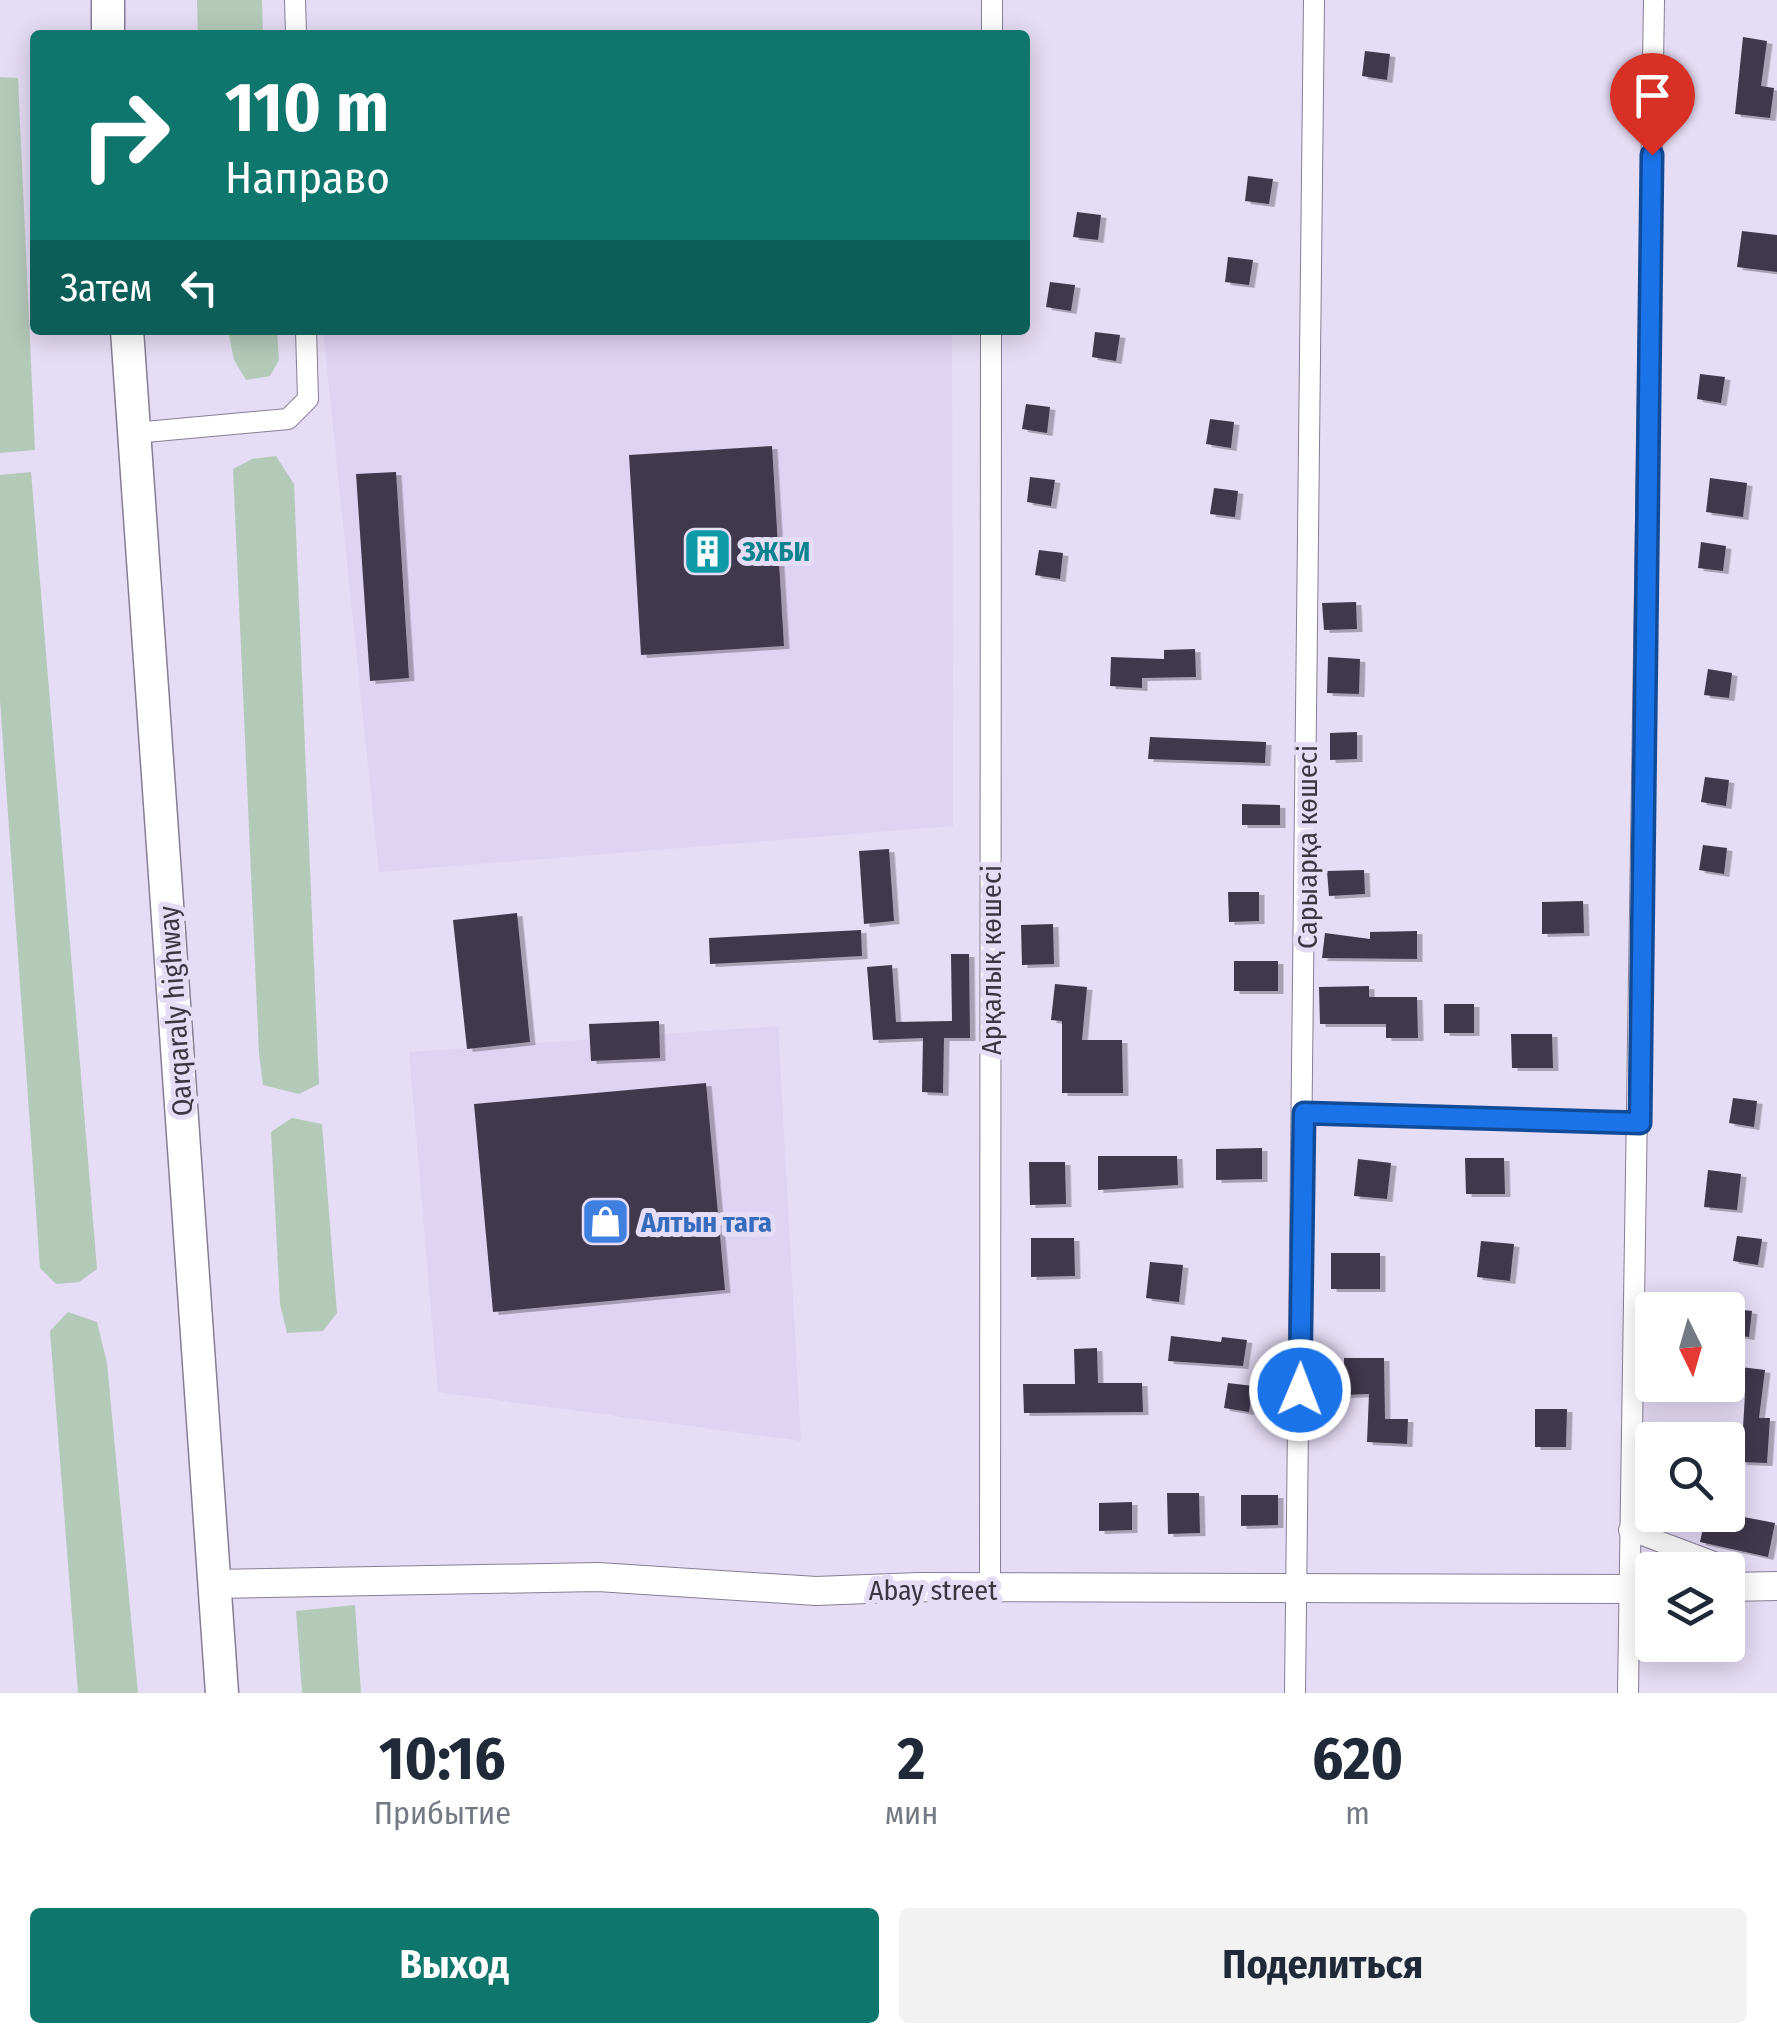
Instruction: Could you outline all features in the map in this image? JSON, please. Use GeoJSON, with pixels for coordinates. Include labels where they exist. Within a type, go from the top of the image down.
{"type":"FeatureCollection","features":[{"type":"Feature","properties":{"kind":"highway"},"geometry":{"type":"LineString","coordinates":[[108,0],[108,30]]}},
{"type":"Feature","properties":{"kind":"highway","name":"Qarqaraly highway"},"geometry":{"type":"LineString","coordinates":[[127,335],[222,1693]]}},
{"type":"Feature","properties":{"kind":"main road","name":"Abay street"},"geometry":{"type":"LineString","coordinates":[[214,1584],[598,1577],[816,1591],[919,1587],[1635,1588]]}},
{"type":"Feature","properties":{"kind":"main road"},"geometry":{"type":"LineString","coordinates":[[1745,1582],[1777,1586]]}},
{"type":"Feature","properties":{"kind":"street"},"geometry":{"type":"LineString","coordinates":[[295,0],[296,30]]}},
{"type":"Feature","properties":{"kind":"street"},"geometry":{"type":"LineString","coordinates":[[992,0],[992,30]]}},
{"type":"Feature","properties":{"kind":"street","name":"Сарыарқа көшесі"},"geometry":{"type":"LineString","coordinates":[[1296,1693],[1314,0]]}},
{"type":"Feature","properties":{"kind":"street"},"geometry":{"type":"LineString","coordinates":[[1635,1562],[1629,1530],[1640,1123],[1654,0]]}},
{"type":"Feature","properties":{"kind":"street"},"geometry":{"type":"LineString","coordinates":[[134,432],[288,419],[308,399],[306,335]]}},
{"type":"Feature","properties":{"kind":"street","name":"Арқалық көшесі"},"geometry":{"type":"LineString","coordinates":[[990,1590],[992,335]]}},
{"type":"Feature","properties":{"kind":"street"},"geometry":{"type":"LineString","coordinates":[[1304,1113],[1640,1123]]}},
{"type":"Feature","properties":{"kind":"street"},"geometry":{"type":"LineString","coordinates":[[1629,1530],[1687,1552]]}},
{"type":"Feature","properties":{"kind":"street"},"geometry":{"type":"LineString","coordinates":[[1628,1693],[1635,1632]]}},
{"type":"Feature","properties":{"kind":"shaded area"},"geometry":{"type":"Polygon","coordinates":[[[324,335],[952,335],[953,826],[379,872],[324,335]]]}},
{"type":"Feature","properties":{"kind":"shaded area","name":"Алтын тага"},"geometry":{"type":"Polygon","coordinates":[[[778,1026],[801,1441],[438,1392],[409,1052],[778,1026]]]}},
{"type":"Feature","properties":{"kind":"green space"},"geometry":{"type":"Polygon","coordinates":[[[197,0],[262,0],[263,30],[198,30],[197,0]]]}},
{"type":"Feature","properties":{"kind":"green space"},"geometry":{"type":"Polygon","coordinates":[[[0,77],[18,78],[35,450],[0,453],[0,77]]]}},
{"type":"Feature","properties":{"kind":"green space"},"geometry":{"type":"Polygon","coordinates":[[[229,335],[277,335],[279,360],[270,376],[246,380],[234,360],[229,335]]]}},
{"type":"Feature","properties":{"kind":"green space"},"geometry":{"type":"Polygon","coordinates":[[[276,456],[294,484],[319,1084],[299,1094],[263,1085],[259,1054],[233,469],[252,459],[276,456]]]}},
{"type":"Feature","properties":{"kind":"green space"},"geometry":{"type":"Polygon","coordinates":[[[31,472],[97,1269],[79,1282],[56,1284],[40,1268],[0,700],[0,475],[31,472]]]}},
{"type":"Feature","properties":{"kind":"green space"},"geometry":{"type":"Polygon","coordinates":[[[292,1118],[322,1124],[337,1313],[323,1331],[287,1333],[280,1304],[271,1132],[292,1118]]]}},
{"type":"Feature","properties":{"kind":"green space"},"geometry":{"type":"Polygon","coordinates":[[[68,1312],[97,1322],[107,1363],[138,1693],[78,1693],[50,1331],[68,1312]]]}},
{"type":"Feature","properties":{"kind":"green space"},"geometry":{"type":"Polygon","coordinates":[[[355,1605],[361,1693],[302,1693],[296,1611],[355,1605]]]}},
{"type":"Feature","properties":{"kind":"building"},"geometry":{"type":"Polygon","coordinates":[[[1743,37],[1767,41],[1761,86],[1774,88],[1770,118],[1735,114],[1743,37]]]}},
{"type":"Feature","properties":{"kind":"building"},"geometry":{"type":"Polygon","coordinates":[[[1365,51],[1390,54],[1387,80],[1362,76],[1365,51]]]}},
{"type":"Feature","properties":{"kind":"building"},"geometry":{"type":"Polygon","coordinates":[[[1248,176],[1273,179],[1269,204],[1245,201],[1248,176]]]}},
{"type":"Feature","properties":{"kind":"building"},"geometry":{"type":"Polygon","coordinates":[[[1077,212],[1101,215],[1098,240],[1073,237],[1077,212]]]}},
{"type":"Feature","properties":{"kind":"building"},"geometry":{"type":"Polygon","coordinates":[[[1742,231],[1777,235],[1777,272],[1737,267],[1742,231]]]}},
{"type":"Feature","properties":{"kind":"building"},"geometry":{"type":"Polygon","coordinates":[[[1228,257],[1253,260],[1249,285],[1225,282],[1228,257]]]}},
{"type":"Feature","properties":{"kind":"building"},"geometry":{"type":"Polygon","coordinates":[[[1050,282],[1075,285],[1071,311],[1046,307],[1050,282]]]}},
{"type":"Feature","properties":{"kind":"building"},"geometry":{"type":"Polygon","coordinates":[[[1095,332],[1120,335],[1116,361],[1092,357],[1095,332]]]}},
{"type":"Feature","properties":{"kind":"building"},"geometry":{"type":"Polygon","coordinates":[[[1700,374],[1725,377],[1721,403],[1697,399],[1700,374]]]}},
{"type":"Feature","properties":{"kind":"building"},"geometry":{"type":"Polygon","coordinates":[[[1026,404],[1050,407],[1047,433],[1022,429],[1026,404]]]}},
{"type":"Feature","properties":{"kind":"building"},"geometry":{"type":"Polygon","coordinates":[[[1210,419],[1234,422],[1231,448],[1206,444],[1210,419]]]}},
{"type":"Feature","properties":{"kind":"building","name":"ЗЖБИ"},"geometry":{"type":"Polygon","coordinates":[[[772,446],[784,646],[641,655],[629,455],[772,446]]]}},
{"type":"Feature","properties":{"kind":"building"},"geometry":{"type":"Polygon","coordinates":[[[396,472],[409,678],[370,681],[356,474],[396,472]]]}},
{"type":"Feature","properties":{"kind":"building"},"geometry":{"type":"Polygon","coordinates":[[[1030,477],[1055,480],[1051,506],[1027,502],[1030,477]]]}},
{"type":"Feature","properties":{"kind":"building"},"geometry":{"type":"Polygon","coordinates":[[[1710,478],[1747,483],[1743,517],[1706,512],[1710,478]]]}},
{"type":"Feature","properties":{"kind":"building"},"geometry":{"type":"Polygon","coordinates":[[[1214,488],[1238,491],[1235,517],[1210,514],[1214,488]]]}},
{"type":"Feature","properties":{"kind":"building"},"geometry":{"type":"Polygon","coordinates":[[[1701,542],[1726,546],[1723,571],[1698,568],[1701,542]]]}},
{"type":"Feature","properties":{"kind":"building"},"geometry":{"type":"Polygon","coordinates":[[[1039,550],[1063,553],[1060,579],[1035,575],[1039,550]]]}},
{"type":"Feature","properties":{"kind":"building"},"geometry":{"type":"Polygon","coordinates":[[[1356,602],[1357,629],[1324,630],[1322,603],[1356,602]]]}},
{"type":"Feature","properties":{"kind":"building"},"geometry":{"type":"Polygon","coordinates":[[[1195,649],[1196,677],[1142,678],[1142,688],[1110,686],[1111,657],[1164,659],[1164,650],[1195,649]]]}},
{"type":"Feature","properties":{"kind":"building"},"geometry":{"type":"Polygon","coordinates":[[[1328,657],[1360,659],[1359,694],[1327,693],[1328,657]]]}},
{"type":"Feature","properties":{"kind":"building"},"geometry":{"type":"Polygon","coordinates":[[[1708,669],[1732,673],[1729,698],[1704,695],[1708,669]]]}},
{"type":"Feature","properties":{"kind":"building"},"geometry":{"type":"Polygon","coordinates":[[[1357,732],[1357,759],[1330,760],[1330,733],[1357,732]]]}},
{"type":"Feature","properties":{"kind":"building"},"geometry":{"type":"Polygon","coordinates":[[[1150,737],[1266,742],[1265,763],[1148,759],[1150,737]]]}},
{"type":"Feature","properties":{"kind":"building"},"geometry":{"type":"Polygon","coordinates":[[[1705,777],[1729,780],[1726,806],[1701,802],[1705,777]]]}},
{"type":"Feature","properties":{"kind":"building"},"geometry":{"type":"Polygon","coordinates":[[[1242,804],[1280,805],[1280,825],[1242,825],[1242,804]]]}},
{"type":"Feature","properties":{"kind":"building"},"geometry":{"type":"Polygon","coordinates":[[[1703,845],[1727,848],[1724,874],[1699,870],[1703,845]]]}},
{"type":"Feature","properties":{"kind":"building"},"geometry":{"type":"Polygon","coordinates":[[[889,849],[894,921],[864,924],[859,851],[889,849]]]}},
{"type":"Feature","properties":{"kind":"building"},"geometry":{"type":"Polygon","coordinates":[[[1364,870],[1365,894],[1329,896],[1327,871],[1364,870]]]}},
{"type":"Feature","properties":{"kind":"building"},"geometry":{"type":"Polygon","coordinates":[[[1228,892],[1259,892],[1259,921],[1229,922],[1228,892]]]}},
{"type":"Feature","properties":{"kind":"building"},"geometry":{"type":"Polygon","coordinates":[[[1583,901],[1584,933],[1542,934],[1542,902],[1583,901]]]}},
{"type":"Feature","properties":{"kind":"building"},"geometry":{"type":"Polygon","coordinates":[[[517,913],[530,1042],[467,1049],[453,920],[517,913]]]}},
{"type":"Feature","properties":{"kind":"building"},"geometry":{"type":"Polygon","coordinates":[[[1053,924],[1054,964],[1022,965],[1021,925],[1053,924]]]}},
{"type":"Feature","properties":{"kind":"building"},"geometry":{"type":"Polygon","coordinates":[[[861,930],[862,956],[710,964],[709,938],[861,930]]]}},
{"type":"Feature","properties":{"kind":"building"},"geometry":{"type":"Polygon","coordinates":[[[1417,931],[1417,959],[1322,958],[1325,933],[1370,939],[1370,932],[1417,931]]]}},
{"type":"Feature","properties":{"kind":"building"},"geometry":{"type":"Polygon","coordinates":[[[951,954],[969,954],[970,1038],[944,1038],[943,1093],[922,1092],[923,1038],[873,1040],[867,967],[892,965],[896,1022],[952,1021],[951,954]]]}},
{"type":"Feature","properties":{"kind":"building"},"geometry":{"type":"Polygon","coordinates":[[[1234,961],[1278,961],[1278,991],[1234,991],[1234,961]]]}},
{"type":"Feature","properties":{"kind":"building"},"geometry":{"type":"Polygon","coordinates":[[[1055,984],[1087,987],[1082,1040],[1122,1040],[1123,1093],[1062,1093],[1062,1021],[1051,1020],[1055,984]]]}},
{"type":"Feature","properties":{"kind":"building"},"geometry":{"type":"Polygon","coordinates":[[[1369,986],[1369,997],[1417,997],[1418,1038],[1386,1038],[1386,1024],[1320,1024],[1319,987],[1369,986]]]}},
{"type":"Feature","properties":{"kind":"building"},"geometry":{"type":"Polygon","coordinates":[[[1444,1004],[1474,1004],[1474,1033],[1444,1033],[1444,1004]]]}},
{"type":"Feature","properties":{"kind":"building"},"geometry":{"type":"Polygon","coordinates":[[[659,1021],[660,1058],[591,1061],[589,1024],[659,1021]]]}},
{"type":"Feature","properties":{"kind":"building"},"geometry":{"type":"Polygon","coordinates":[[[1511,1034],[1552,1034],[1553,1068],[1512,1068],[1511,1034]]]}},
{"type":"Feature","properties":{"kind":"building"},"geometry":{"type":"Polygon","coordinates":[[[706,1083],[725,1290],[493,1312],[474,1104],[706,1083]]]}},
{"type":"Feature","properties":{"kind":"building"},"geometry":{"type":"Polygon","coordinates":[[[1733,1098],[1757,1101],[1754,1127],[1729,1123],[1733,1098]]]}},
{"type":"Feature","properties":{"kind":"building"},"geometry":{"type":"Polygon","coordinates":[[[1262,1148],[1262,1179],[1216,1180],[1216,1149],[1262,1148]]]}},
{"type":"Feature","properties":{"kind":"building"},"geometry":{"type":"Polygon","coordinates":[[[1098,1156],[1177,1156],[1178,1185],[1098,1190],[1098,1156]]]}},
{"type":"Feature","properties":{"kind":"building"},"geometry":{"type":"Polygon","coordinates":[[[1465,1158],[1504,1158],[1505,1194],[1466,1194],[1465,1158]]]}},
{"type":"Feature","properties":{"kind":"building"},"geometry":{"type":"Polygon","coordinates":[[[1358,1159],[1391,1163],[1387,1199],[1354,1196],[1358,1159]]]}},
{"type":"Feature","properties":{"kind":"building"},"geometry":{"type":"Polygon","coordinates":[[[1029,1162],[1065,1162],[1066,1204],[1030,1205],[1029,1162]]]}},
{"type":"Feature","properties":{"kind":"building"},"geometry":{"type":"Polygon","coordinates":[[[1708,1170],[1741,1174],[1737,1210],[1704,1207],[1708,1170]]]}},
{"type":"Feature","properties":{"kind":"building"},"geometry":{"type":"Polygon","coordinates":[[[1737,1236],[1762,1239],[1758,1265],[1733,1261],[1737,1236]]]}},
{"type":"Feature","properties":{"kind":"building"},"geometry":{"type":"Polygon","coordinates":[[[1031,1238],[1074,1238],[1075,1276],[1031,1277],[1031,1238]]]}},
{"type":"Feature","properties":{"kind":"building"},"geometry":{"type":"Polygon","coordinates":[[[1481,1241],[1514,1244],[1510,1281],[1477,1277],[1481,1241]]]}},
{"type":"Feature","properties":{"kind":"building"},"geometry":{"type":"Polygon","coordinates":[[[1331,1253],[1380,1253],[1380,1289],[1331,1289],[1331,1253]]]}},
{"type":"Feature","properties":{"kind":"building"},"geometry":{"type":"Polygon","coordinates":[[[1150,1262],[1183,1265],[1179,1302],[1146,1298],[1150,1262]]]}},
{"type":"Feature","properties":{"kind":"building"},"geometry":{"type":"Polygon","coordinates":[[[1745,1310],[1752,1311],[1749,1337],[1745,1336],[1745,1310]]]}},
{"type":"Feature","properties":{"kind":"building"},"geometry":{"type":"Polygon","coordinates":[[[1171,1336],[1221,1342],[1222,1337],[1247,1340],[1243,1366],[1168,1361],[1171,1336]]]}},
{"type":"Feature","properties":{"kind":"building"},"geometry":{"type":"Polygon","coordinates":[[[1097,1348],[1098,1383],[1142,1383],[1143,1412],[1024,1413],[1023,1384],[1075,1384],[1074,1349],[1097,1348]]]}},
{"type":"Feature","properties":{"kind":"building"},"geometry":{"type":"Polygon","coordinates":[[[1344,1358],[1384,1358],[1385,1419],[1408,1419],[1407,1444],[1367,1442],[1369,1394],[1344,1395],[1344,1358]]]}},
{"type":"Feature","properties":{"kind":"building"},"geometry":{"type":"Polygon","coordinates":[[[1745,1368],[1765,1370],[1759,1418],[1770,1418],[1767,1463],[1745,1462],[1745,1368]]]}},
{"type":"Feature","properties":{"kind":"building"},"geometry":{"type":"Polygon","coordinates":[[[1228,1383],[1253,1386],[1249,1412],[1224,1408],[1228,1383]]]}},
{"type":"Feature","properties":{"kind":"building"},"geometry":{"type":"Polygon","coordinates":[[[1535,1409],[1567,1409],[1566,1447],[1535,1447],[1535,1409]]]}},
{"type":"Feature","properties":{"kind":"building"},"geometry":{"type":"Polygon","coordinates":[[[1167,1493],[1199,1493],[1200,1533],[1168,1534],[1167,1493]]]}},
{"type":"Feature","properties":{"kind":"building"},"geometry":{"type":"Polygon","coordinates":[[[1241,1495],[1278,1495],[1278,1525],[1241,1526],[1241,1495]]]}},
{"type":"Feature","properties":{"kind":"building"},"geometry":{"type":"Polygon","coordinates":[[[1132,1502],[1132,1530],[1099,1531],[1099,1503],[1132,1502]]]}},
{"type":"Feature","properties":{"kind":"building"},"geometry":{"type":"Polygon","coordinates":[[[1745,1517],[1775,1523],[1768,1557],[1700,1542],[1702,1532],[1745,1532],[1745,1517]]]}},
{"type":"Feature","properties":{"kind":"place","name":"ЗЖБИ"},"geometry":{"type":"Point","coordinates":[707,551]}},
{"type":"Feature","properties":{"kind":"place","name":"Алтын тага"},"geometry":{"type":"Point","coordinates":[606,1222]}},
{"type":"Feature","properties":{"kind":"route"},"geometry":{"type":"LineString","coordinates":[[1300,1390],[1304,1113],[1640,1123],[1652,155]]}}]}
